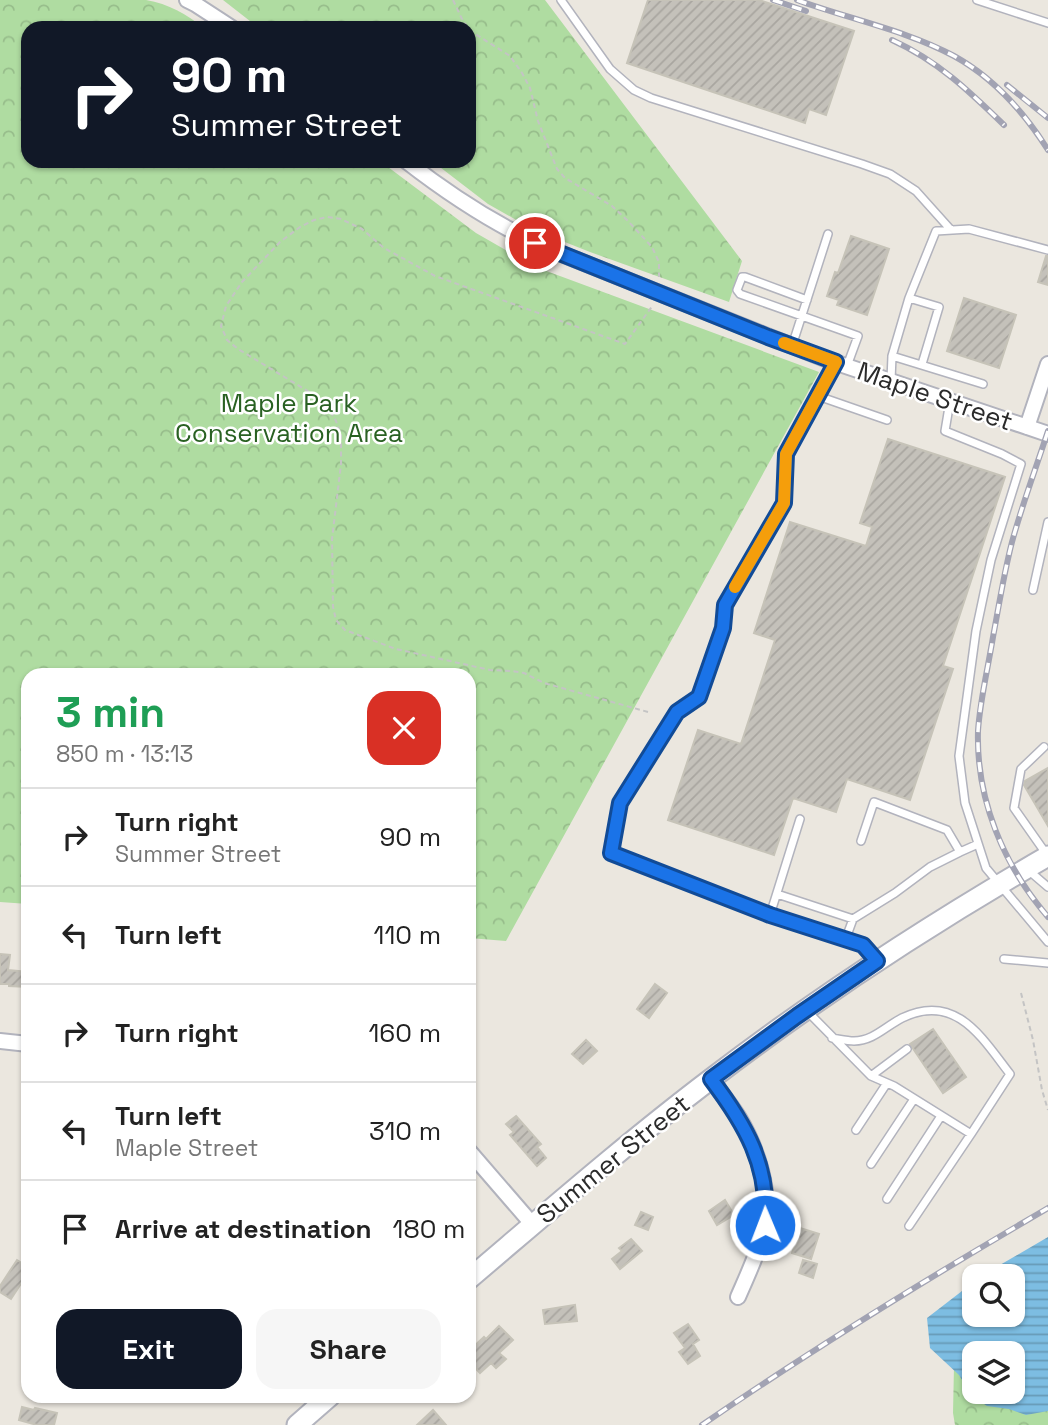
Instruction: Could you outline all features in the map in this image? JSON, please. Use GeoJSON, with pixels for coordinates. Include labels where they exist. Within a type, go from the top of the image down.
{"type":"FeatureCollection","features":[{"type":"Feature","properties":{"kind":"main road","name":"Summer Street"},"geometry":{"type":"LineString","coordinates":[[476,1273],[711,1079],[870,966],[1048,856]]}},
{"type":"Feature","properties":{"kind":"main road"},"geometry":{"type":"LineString","coordinates":[[298,1425],[322,1403]]}},
{"type":"Feature","properties":{"kind":"street"},"geometry":{"type":"LineString","coordinates":[[187,0],[222,21]]}},
{"type":"Feature","properties":{"kind":"street","name":"Maple Street"},"geometry":{"type":"LineString","coordinates":[[416,168],[462,201],[520,236],[792,346],[1048,434]]}},
{"type":"Feature","properties":{"kind":"street"},"geometry":{"type":"LineString","coordinates":[[1027,427],[1048,364]]}},
{"type":"Feature","properties":{"kind":"street"},"geometry":{"type":"LineString","coordinates":[[0,1041],[21,1043]]}},
{"type":"Feature","properties":{"kind":"street"},"geometry":{"type":"LineString","coordinates":[[711,1079],[740,1120],[756,1156],[764,1186],[765,1225],[755,1260],[738,1297]]}},
{"type":"Feature","properties":{"kind":"street"},"geometry":{"type":"LineString","coordinates":[[476,1159],[533,1225]]}},
{"type":"Feature","properties":{"kind":"lane"},"geometry":{"type":"LineString","coordinates":[[561,0],[610,69],[634,90],[651,98],[890,174],[916,191],[951,230]]}},
{"type":"Feature","properties":{"kind":"lane"},"geometry":{"type":"LineString","coordinates":[[977,0],[1048,23]]}},
{"type":"Feature","properties":{"kind":"lane"},"geometry":{"type":"LineString","coordinates":[[891,380],[891,356],[909,298],[936,231],[969,229],[1048,250]]}},
{"type":"Feature","properties":{"kind":"lane"},"geometry":{"type":"LineString","coordinates":[[792,346],[828,234]]}},
{"type":"Feature","properties":{"kind":"lane"},"geometry":{"type":"LineString","coordinates":[[807,300],[745,277],[741,279],[737,290],[740,294],[858,336],[842,364],[818,396],[786,454],[784,503],[725,605],[723,628],[699,697],[677,712],[620,803],[611,853],[770,915],[863,945],[870,966]]}},
{"type":"Feature","properties":{"kind":"lane"},"geometry":{"type":"LineString","coordinates":[[909,298],[939,307],[922,365]]}},
{"type":"Feature","properties":{"kind":"lane"},"geometry":{"type":"LineString","coordinates":[[891,356],[983,384]]}},
{"type":"Feature","properties":{"kind":"lane"},"geometry":{"type":"LineString","coordinates":[[818,396],[887,420]]}},
{"type":"Feature","properties":{"kind":"lane"},"geometry":{"type":"LineString","coordinates":[[950,401],[945,431],[1021,464],[991,560],[976,631],[959,756],[965,803],[986,868],[1048,942]]}},
{"type":"Feature","properties":{"kind":"lane"},"geometry":{"type":"LineString","coordinates":[[1032,590],[1048,522]]}},
{"type":"Feature","properties":{"kind":"lane"},"geometry":{"type":"LineString","coordinates":[[1044,747],[1021,769],[1014,808],[1048,856]]}},
{"type":"Feature","properties":{"kind":"lane"},"geometry":{"type":"LineString","coordinates":[[861,841],[874,802],[947,830],[960,852]]}},
{"type":"Feature","properties":{"kind":"lane"},"geometry":{"type":"LineString","coordinates":[[770,915],[800,819]]}},
{"type":"Feature","properties":{"kind":"lane"},"geometry":{"type":"LineString","coordinates":[[845,938],[853,919],[930,867],[978,844]]}},
{"type":"Feature","properties":{"kind":"lane"},"geometry":{"type":"LineString","coordinates":[[1026,868],[1048,887]]}},
{"type":"Feature","properties":{"kind":"lane"},"geometry":{"type":"LineString","coordinates":[[777,894],[853,919]]}},
{"type":"Feature","properties":{"kind":"lane"},"geometry":{"type":"LineString","coordinates":[[1004,959],[1048,963]]}},
{"type":"Feature","properties":{"kind":"lane"},"geometry":{"type":"LineString","coordinates":[[806,1010],[871,1076],[971,1134]]}},
{"type":"Feature","properties":{"kind":"lane"},"geometry":{"type":"LineString","coordinates":[[832,1038],[855,1041],[872,1037],[901,1018],[923,1010],[941,1011],[960,1018],[976,1029],[1010,1074],[909,1226]]}},
{"type":"Feature","properties":{"kind":"lane"},"geometry":{"type":"LineString","coordinates":[[871,1076],[907,1049]]}},
{"type":"Feature","properties":{"kind":"lane"},"geometry":{"type":"LineString","coordinates":[[856,1130],[887,1083]]}},
{"type":"Feature","properties":{"kind":"lane"},"geometry":{"type":"LineString","coordinates":[[871,1164],[914,1099]]}},
{"type":"Feature","properties":{"kind":"lane"},"geometry":{"type":"LineString","coordinates":[[887,1199],[941,1116]]}},
{"type":"Feature","properties":{"kind":"path"},"geometry":{"type":"LineString","coordinates":[[453,0],[463,21]]}},
{"type":"Feature","properties":{"kind":"path"},"geometry":{"type":"LineString","coordinates":[[476,34],[510,56],[522,73],[530,88],[538,121],[557,169],[565,178],[612,206],[652,247],[659,262],[661,294],[625,344],[435,276],[384,248],[362,229],[341,219],[327,218],[314,220],[300,227],[280,242],[242,282],[226,306],[221,326],[227,340],[311,393],[329,409],[336,421],[341,436],[341,464],[332,539],[333,607],[336,620],[345,630],[396,649],[490,670],[524,673],[544,683],[649,712]]}},
{"type":"Feature","properties":{"kind":"path"},"geometry":{"type":"LineString","coordinates":[[1021,993],[1048,1110]]}},
{"type":"Feature","properties":{"kind":"green space","name":"Maple Park Conservation Area"},"geometry":{"type":"Polygon","coordinates":[[[0,0],[146,0],[177,10],[195,21],[21,21],[21,168],[389,168],[476,233],[541,269],[819,372],[506,941],[476,939],[476,668],[21,668],[21,904],[0,902],[0,0]]]}},
{"type":"Feature","properties":{"kind":"green space"},"geometry":{"type":"Polygon","coordinates":[[[223,0],[545,0],[742,261],[729,302],[532,229],[488,204],[441,168],[476,168],[476,21],[250,21],[223,0]]]}},
{"type":"Feature","properties":{"kind":"green space"},"geometry":{"type":"Polygon","coordinates":[[[1048,1315],[1048,1425],[955,1425],[954,1366],[962,1376],[962,1404],[1025,1404],[1024,1341],[1048,1315]]]}},
{"type":"Feature","properties":{"kind":"water"},"geometry":{"type":"Polygon","coordinates":[[[1048,1237],[1048,1411],[1026,1415],[984,1404],[1025,1404],[1025,1341],[962,1341],[962,1380],[930,1348],[927,1318],[962,1291],[962,1327],[1025,1327],[1025,1264],[1002,1264],[1048,1237]]]}},
{"type":"Feature","properties":{"kind":"building"},"geometry":{"type":"Polygon","coordinates":[[[648,0],[759,0],[854,31],[826,115],[809,109],[805,123],[627,63],[648,0]]]}},
{"type":"Feature","properties":{"kind":"building"},"geometry":{"type":"Polygon","coordinates":[[[851,236],[889,249],[867,315],[837,305],[839,300],[827,296],[851,236]]]}},
{"type":"Feature","properties":{"kind":"building"},"geometry":{"type":"Polygon","coordinates":[[[1048,256],[1048,285],[1038,282],[1048,256]]]}},
{"type":"Feature","properties":{"kind":"building"},"geometry":{"type":"Polygon","coordinates":[[[964,298],[1016,315],[999,368],[947,351],[964,298]]]}},
{"type":"Feature","properties":{"kind":"building"},"geometry":{"type":"Polygon","coordinates":[[[888,439],[1005,477],[943,666],[953,669],[910,800],[847,779],[836,812],[793,798],[774,855],[668,820],[698,730],[741,744],[775,640],[754,633],[790,522],[866,546],[872,527],[860,523],[888,439]]]}},
{"type":"Feature","properties":{"kind":"building"},"geometry":{"type":"Polygon","coordinates":[[[1048,768],[1048,826],[1024,785],[1025,781],[1048,768]]]}},
{"type":"Feature","properties":{"kind":"building"},"geometry":{"type":"Polygon","coordinates":[[[0,954],[10,955],[8,970],[21,971],[21,987],[0,984],[0,954]]]}},
{"type":"Feature","properties":{"kind":"building"},"geometry":{"type":"Polygon","coordinates":[[[655,984],[667,993],[649,1018],[637,1009],[655,984]]]}},
{"type":"Feature","properties":{"kind":"building"},"geometry":{"type":"Polygon","coordinates":[[[933,1029],[966,1077],[943,1093],[910,1044],[933,1029]]]}},
{"type":"Feature","properties":{"kind":"building"},"geometry":{"type":"Polygon","coordinates":[[[586,1040],[597,1051],[583,1064],[572,1054],[586,1040]]]}},
{"type":"Feature","properties":{"kind":"building"},"geometry":{"type":"Polygon","coordinates":[[[516,1116],[541,1144],[537,1147],[546,1158],[537,1166],[510,1135],[514,1132],[506,1124],[516,1116]]]}},
{"type":"Feature","properties":{"kind":"building"},"geometry":{"type":"Polygon","coordinates":[[[725,1200],[734,1215],[717,1225],[709,1211],[725,1200]]]}},
{"type":"Feature","properties":{"kind":"building"},"geometry":{"type":"Polygon","coordinates":[[[641,1212],[653,1217],[648,1230],[635,1225],[641,1212]]]}},
{"type":"Feature","properties":{"kind":"building"},"geometry":{"type":"Polygon","coordinates":[[[800,1228],[819,1234],[811,1259],[792,1253],[800,1228]]]}},
{"type":"Feature","properties":{"kind":"building"},"geometry":{"type":"Polygon","coordinates":[[[631,1239],[642,1251],[620,1269],[612,1259],[622,1251],[619,1248],[631,1239]]]}},
{"type":"Feature","properties":{"kind":"building"},"geometry":{"type":"Polygon","coordinates":[[[17,1260],[21,1263],[21,1284],[11,1299],[0,1292],[0,1286],[17,1260]]]}},
{"type":"Feature","properties":{"kind":"building"},"geometry":{"type":"Polygon","coordinates":[[[803,1260],[817,1264],[813,1278],[799,1273],[803,1260]]]}},
{"type":"Feature","properties":{"kind":"building"},"geometry":{"type":"Polygon","coordinates":[[[575,1305],[577,1321],[545,1324],[543,1310],[575,1305]]]}},
{"type":"Feature","properties":{"kind":"building"},"geometry":{"type":"Polygon","coordinates":[[[688,1324],[699,1340],[693,1344],[700,1356],[688,1364],[679,1352],[685,1348],[674,1333],[688,1324]]]}},
{"type":"Feature","properties":{"kind":"building"},"geometry":{"type":"Polygon","coordinates":[[[499,1326],[513,1340],[499,1353],[506,1359],[496,1368],[491,1363],[480,1373],[476,1369],[476,1344],[484,1337],[486,1339],[499,1326]]]}},
{"type":"Feature","properties":{"kind":"building"},"geometry":{"type":"Polygon","coordinates":[[[22,1407],[57,1413],[54,1425],[37,1425],[19,1420],[22,1407]]]}},
{"type":"Feature","properties":{"kind":"building"},"geometry":{"type":"Polygon","coordinates":[[[433,1410],[446,1425],[417,1425],[433,1410]]]}},
{"type":"Feature","properties":{"kind":"railway"},"geometry":{"type":"LineString","coordinates":[[773,0],[806,11]]}},
{"type":"Feature","properties":{"kind":"railway"},"geometry":{"type":"LineString","coordinates":[[797,0],[897,32],[954,56],[995,85],[1029,122],[1048,150]]}},
{"type":"Feature","properties":{"kind":"railway"},"geometry":{"type":"LineString","coordinates":[[892,40],[938,67],[1004,125]]}},
{"type":"Feature","properties":{"kind":"railway"},"geometry":{"type":"LineString","coordinates":[[1007,85],[1048,118]]}},
{"type":"Feature","properties":{"kind":"railway"},"geometry":{"type":"LineString","coordinates":[[1048,431],[1009,554],[984,684],[978,731],[982,782],[996,831],[1018,876],[1048,917]]}},
{"type":"Feature","properties":{"kind":"railway"},"geometry":{"type":"LineString","coordinates":[[702,1425],[873,1314],[1048,1208]]}},
{"type":"Feature","properties":{"kind":"slow traffic"},"geometry":{"type":"LineString","coordinates":[[735,587],[784,503],[786,454],[836,362],[784,343]]}},
{"type":"Feature","properties":{"kind":"route"},"geometry":{"type":"LineString","coordinates":[[535,243],[836,362],[786,454],[784,503],[725,605],[723,628],[699,697],[677,712],[620,803],[611,853],[770,915],[863,945],[877,961],[711,1079],[740,1120],[760,1167],[766,1208],[765,1225]]}}]}
